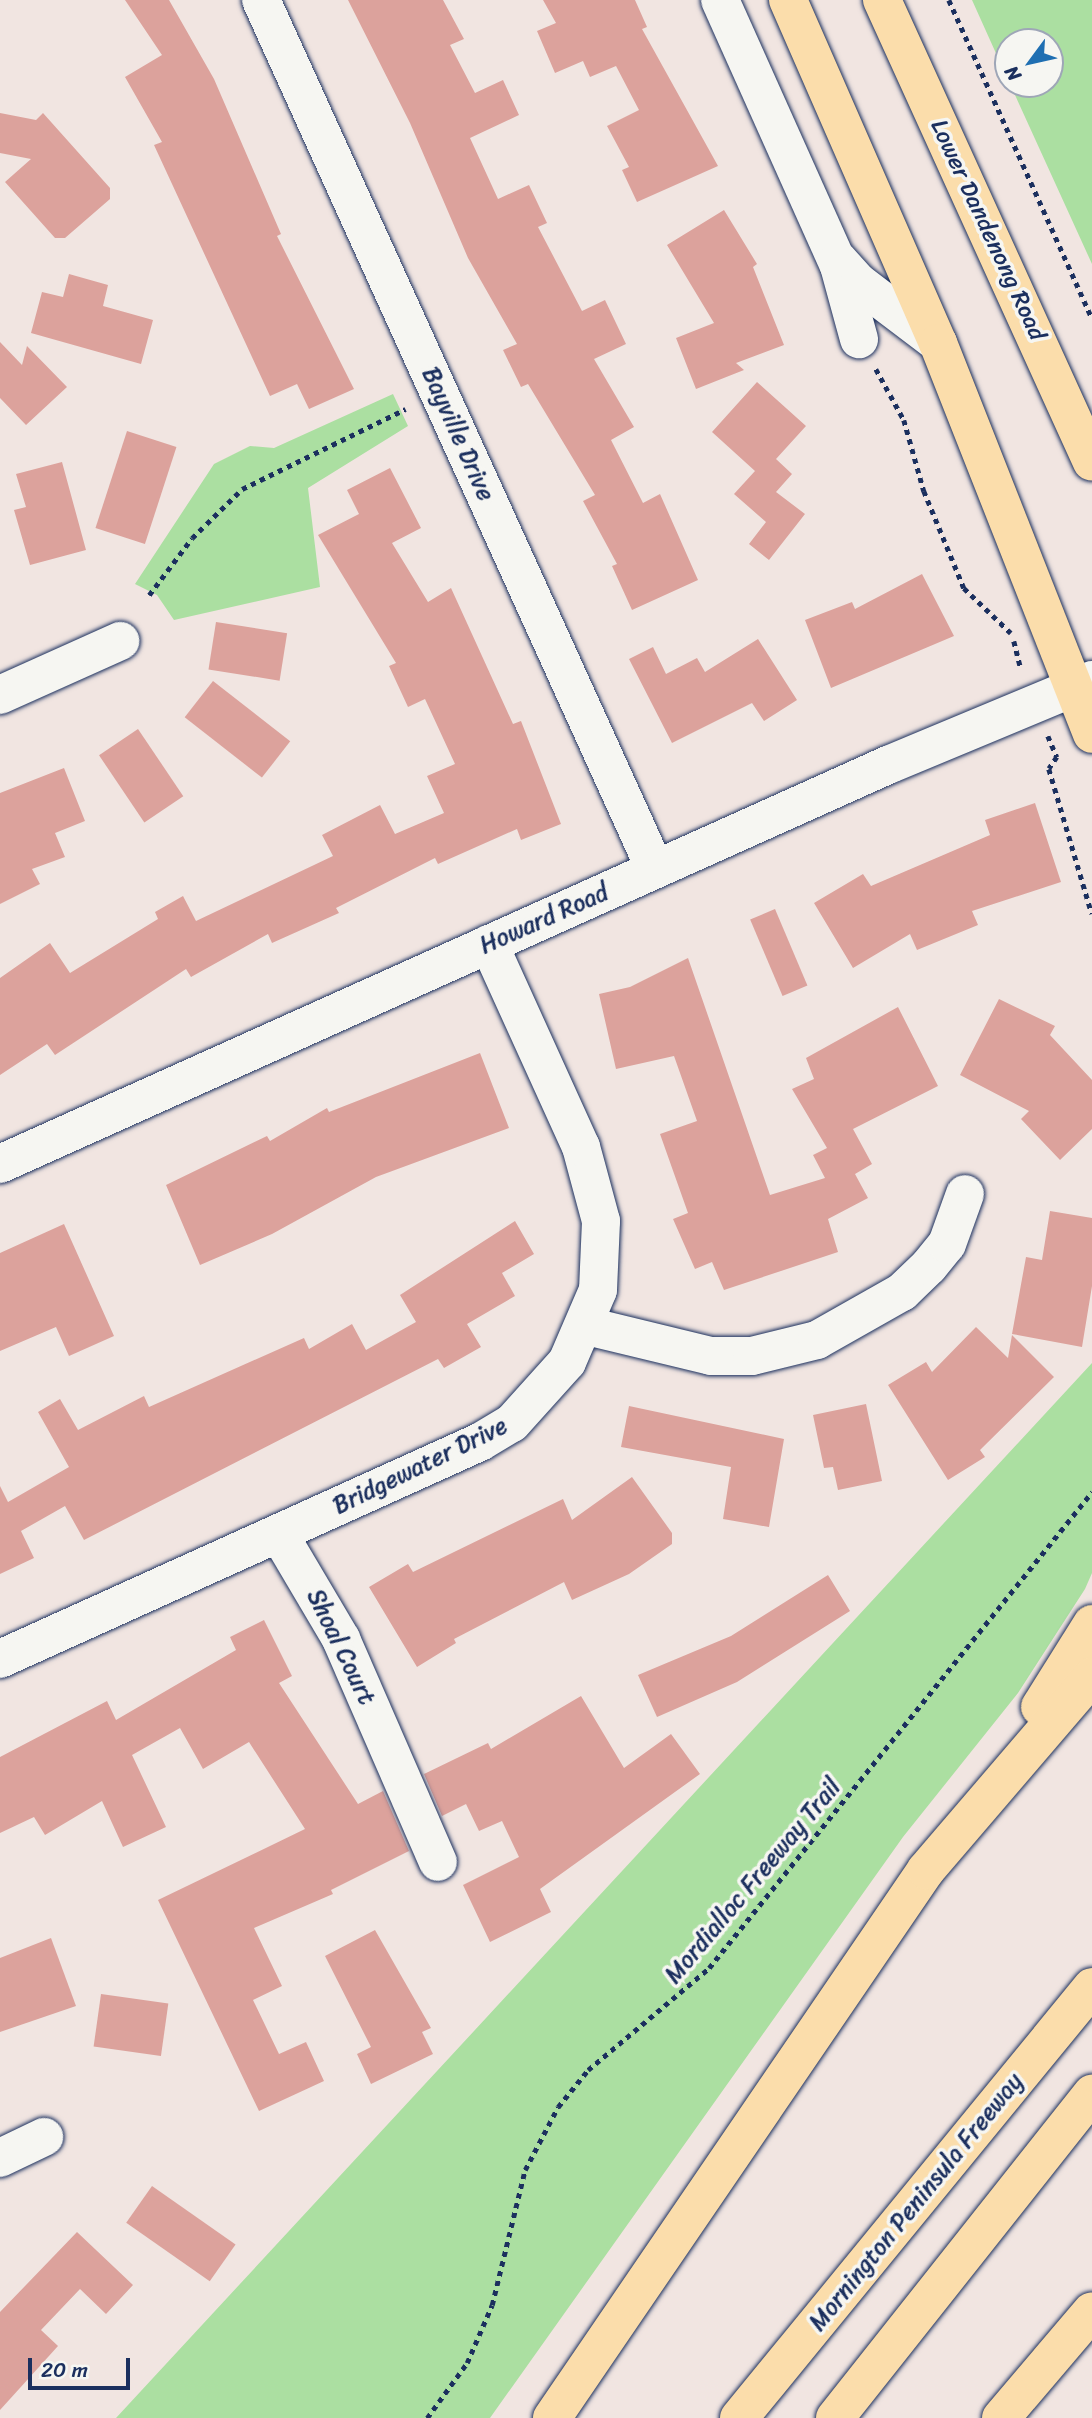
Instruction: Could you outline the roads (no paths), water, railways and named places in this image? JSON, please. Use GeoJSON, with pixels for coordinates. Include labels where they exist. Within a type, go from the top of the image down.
{"type":"FeatureCollection","features":[{"type":"Feature","properties":{"kind":"highway"},"geometry":{"type":"LineString","coordinates":[[788,0],[939,343],[1084,684],[1092,734]]}},
{"type":"Feature","properties":{"kind":"highway","name":"Lower Dandenong Road"},"geometry":{"type":"LineString","coordinates":[[883,0],[1092,462]]}},
{"type":"Feature","properties":{"kind":"highway"},"geometry":{"type":"LineString","coordinates":[[967,1821],[1092,1624]]}},
{"type":"Feature","properties":{"kind":"highway"},"geometry":{"type":"LineString","coordinates":[[552,2418],[861,1959],[967,1821],[1092,1676]]}},
{"type":"Feature","properties":{"kind":"highway","name":"Mornington Peninsula Freeway"},"geometry":{"type":"LineString","coordinates":[[739,2418],[1092,1987]]}},
{"type":"Feature","properties":{"kind":"highway"},"geometry":{"type":"LineString","coordinates":[[835,2418],[1092,2094]]}},
{"type":"Feature","properties":{"kind":"highway"},"geometry":{"type":"LineString","coordinates":[[1001,2418],[1092,2311]]}},
{"type":"Feature","properties":{"kind":"street","name":"Bayville Drive"},"geometry":{"type":"LineString","coordinates":[[261,0],[655,869]]}},
{"type":"Feature","properties":{"kind":"street"},"geometry":{"type":"LineString","coordinates":[[720,0],[833,253],[859,339]]}},
{"type":"Feature","properties":{"kind":"street"},"geometry":{"type":"LineString","coordinates":[[833,253],[859,284],[939,343]]}},
{"type":"Feature","properties":{"kind":"street"},"geometry":{"type":"LineString","coordinates":[[0,695],[120,641]]}},
{"type":"Feature","properties":{"kind":"street","name":"Howard Road"},"geometry":{"type":"LineString","coordinates":[[0,1164],[655,869],[1084,684]]}},
{"type":"Feature","properties":{"kind":"street","name":"Bridgewater Drive"},"geometry":{"type":"LineString","coordinates":[[0,1660],[279,1534],[512,1423],[567,1362],[587,1326],[602,1257],[594,1182],[489,944]]}},
{"type":"Feature","properties":{"kind":"street"},"geometry":{"type":"LineString","coordinates":[[587,1326],[711,1356],[752,1356],[817,1340],[872,1311],[920,1274],[947,1244],[965,1194]]}},
{"type":"Feature","properties":{"kind":"street","name":"Shoal Court"},"geometry":{"type":"LineString","coordinates":[[279,1534],[341,1639],[438,1862]]}},
{"type":"Feature","properties":{"kind":"street"},"geometry":{"type":"LineString","coordinates":[[0,2158],[44,2137]]}}]}
